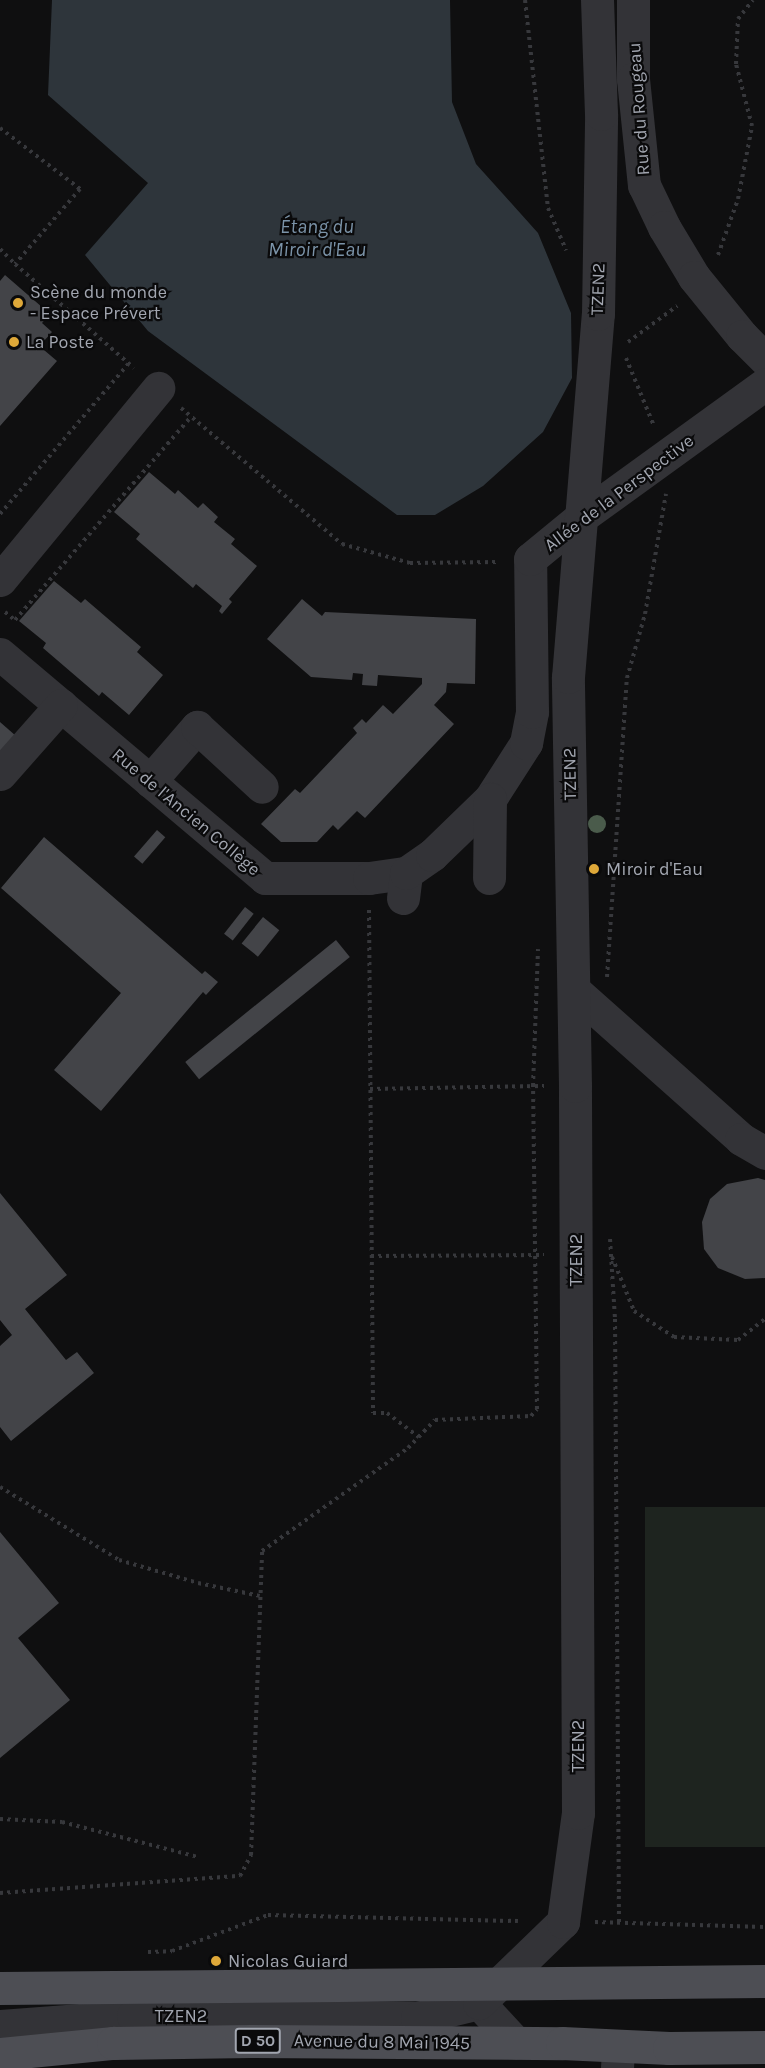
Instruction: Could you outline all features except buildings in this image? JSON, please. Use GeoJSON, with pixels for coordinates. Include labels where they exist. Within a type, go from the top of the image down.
{"type":"FeatureCollection","features":[{"type":"Feature","properties":{"kind":"main road"},"geometry":{"type":"LineString","coordinates":[[0,1988],[490,1993],[765,1981]]}},
{"type":"Feature","properties":{"kind":"main road","name":"Avenue du 8 Mai 1945"},"geometry":{"type":"LineString","coordinates":[[0,2054],[114,2043],[251,2041],[516,2043],[618,2057],[765,2047]]}},
{"type":"Feature","properties":{"kind":"street","name":"TZEN2"},"geometry":{"type":"LineString","coordinates":[[563,1922],[578,1813],[575,1086],[568,677],[598,314],[601,114],[597,0]]}},
{"type":"Feature","properties":{"kind":"street","name":"Rue du Rougeau"},"geometry":{"type":"LineString","coordinates":[[633,0],[633,79],[644,185],[664,227],[705,292],[765,359]]}},
{"type":"Feature","properties":{"kind":"street","name":"Allée de la Perspective"},"geometry":{"type":"LineString","coordinates":[[404,885],[490,799],[526,744],[532,712],[530,559],[580,519],[664,460],[765,384]]}},
{"type":"Feature","properties":{"kind":"street"},"geometry":{"type":"LineString","coordinates":[[0,580],[158,388]]}},
{"type":"Feature","properties":{"kind":"street","name":"Rue de l'Ancien Collège"},"geometry":{"type":"LineString","coordinates":[[0,654],[265,878],[369,878],[404,885]]}},
{"type":"Feature","properties":{"kind":"street"},"geometry":{"type":"LineString","coordinates":[[0,774],[61,705]]}},
{"type":"Feature","properties":{"kind":"street"},"geometry":{"type":"LineString","coordinates":[[150,781],[197,727],[262,787]]}},
{"type":"Feature","properties":{"kind":"street"},"geometry":{"type":"LineString","coordinates":[[489,878],[490,799]]}},
{"type":"Feature","properties":{"kind":"street"},"geometry":{"type":"LineString","coordinates":[[574,990],[741,1139],[765,1153]]}},
{"type":"Feature","properties":{"kind":"street"},"geometry":{"type":"LineString","coordinates":[[516,2043],[490,1993],[563,1922]]}},
{"type":"Feature","properties":{"kind":"street","name":"TZEN2"},"geometry":{"type":"LineString","coordinates":[[0,2026],[134,2016],[417,2018],[490,1993]]}},
{"type":"Feature","properties":{"kind":"path"},"geometry":{"type":"LineString","coordinates":[[525,0],[548,208],[571,261]]}},
{"type":"Feature","properties":{"kind":"path"},"geometry":{"type":"LineString","coordinates":[[598,314],[619,349],[682,302],[705,292],[738,199],[752,126],[736,64],[738,19],[753,0]]}},
{"type":"Feature","properties":{"kind":"path"},"geometry":{"type":"LineString","coordinates":[[0,128],[80,189],[15,264]]}},
{"type":"Feature","properties":{"kind":"path"},"geometry":{"type":"LineString","coordinates":[[0,249],[191,417],[342,544],[410,563],[530,559]]}},
{"type":"Feature","properties":{"kind":"path"},"geometry":{"type":"LineString","coordinates":[[604,1018],[627,678],[645,614],[669,481],[659,440],[624,356]]}},
{"type":"Feature","properties":{"kind":"path"},"geometry":{"type":"LineString","coordinates":[[0,514],[129,363]]}},
{"type":"Feature","properties":{"kind":"path"},"geometry":{"type":"LineString","coordinates":[[0,607],[15,620],[191,417]]}},
{"type":"Feature","properties":{"kind":"path"},"geometry":{"type":"LineString","coordinates":[[369,878],[373,1413],[387,1413],[419,1437]]}},
{"type":"Feature","properties":{"kind":"path"},"geometry":{"type":"LineString","coordinates":[[0,1893],[240,1876],[251,1855],[262,1551],[408,1449],[435,1420],[531,1416],[537,1409],[533,1086],[539,943]]}},
{"type":"Feature","properties":{"kind":"path"},"geometry":{"type":"LineString","coordinates":[[370,1089],[575,1086]]}},
{"type":"Feature","properties":{"kind":"path"},"geometry":{"type":"LineString","coordinates":[[609,1233],[615,1331],[620,1922]]}},
{"type":"Feature","properties":{"kind":"path"},"geometry":{"type":"LineString","coordinates":[[371,1256],[611,1255]]}},
{"type":"Feature","properties":{"kind":"path"},"geometry":{"type":"LineString","coordinates":[[611,1255],[634,1311],[674,1337],[738,1340],[765,1319]]}},
{"type":"Feature","properties":{"kind":"path"},"geometry":{"type":"LineString","coordinates":[[0,1487],[119,1560],[198,1583],[260,1596]]}},
{"type":"Feature","properties":{"kind":"path"},"geometry":{"type":"LineString","coordinates":[[0,1819],[62,1822],[198,1857]]}},
{"type":"Feature","properties":{"kind":"path"},"geometry":{"type":"LineString","coordinates":[[138,1953],[172,1951],[268,1915],[765,1927]]}},
{"type":"Feature","properties":{"kind":"shaded area"},"geometry":{"type":"Polygon","coordinates":[[[645,1507],[765,1507],[765,1847],[645,1847],[645,1507]]]}},
{"type":"Feature","properties":{"kind":"water","name":"Étang du Miroir d'Eau"},"geometry":{"type":"Polygon","coordinates":[[[52,0],[450,0],[452,102],[476,164],[538,233],[571,313],[572,378],[543,432],[483,486],[435,515],[397,515],[148,331],[85,255],[148,183],[48,95],[52,0]]]}},
{"type":"Feature","properties":{"kind":"place","name":"Scène du monde - Espace Prévert"},"geometry":{"type":"Point","coordinates":[18,303]}},
{"type":"Feature","properties":{"kind":"place","name":"La Poste"},"geometry":{"type":"Point","coordinates":[14,342]}},
{"type":"Feature","properties":{"kind":"place","name":"Miroir d'Eau"},"geometry":{"type":"Point","coordinates":[594,869]}},
{"type":"Feature","properties":{"kind":"place","name":"Nicolas Guiard"},"geometry":{"type":"Point","coordinates":[216,1961]}}]}
